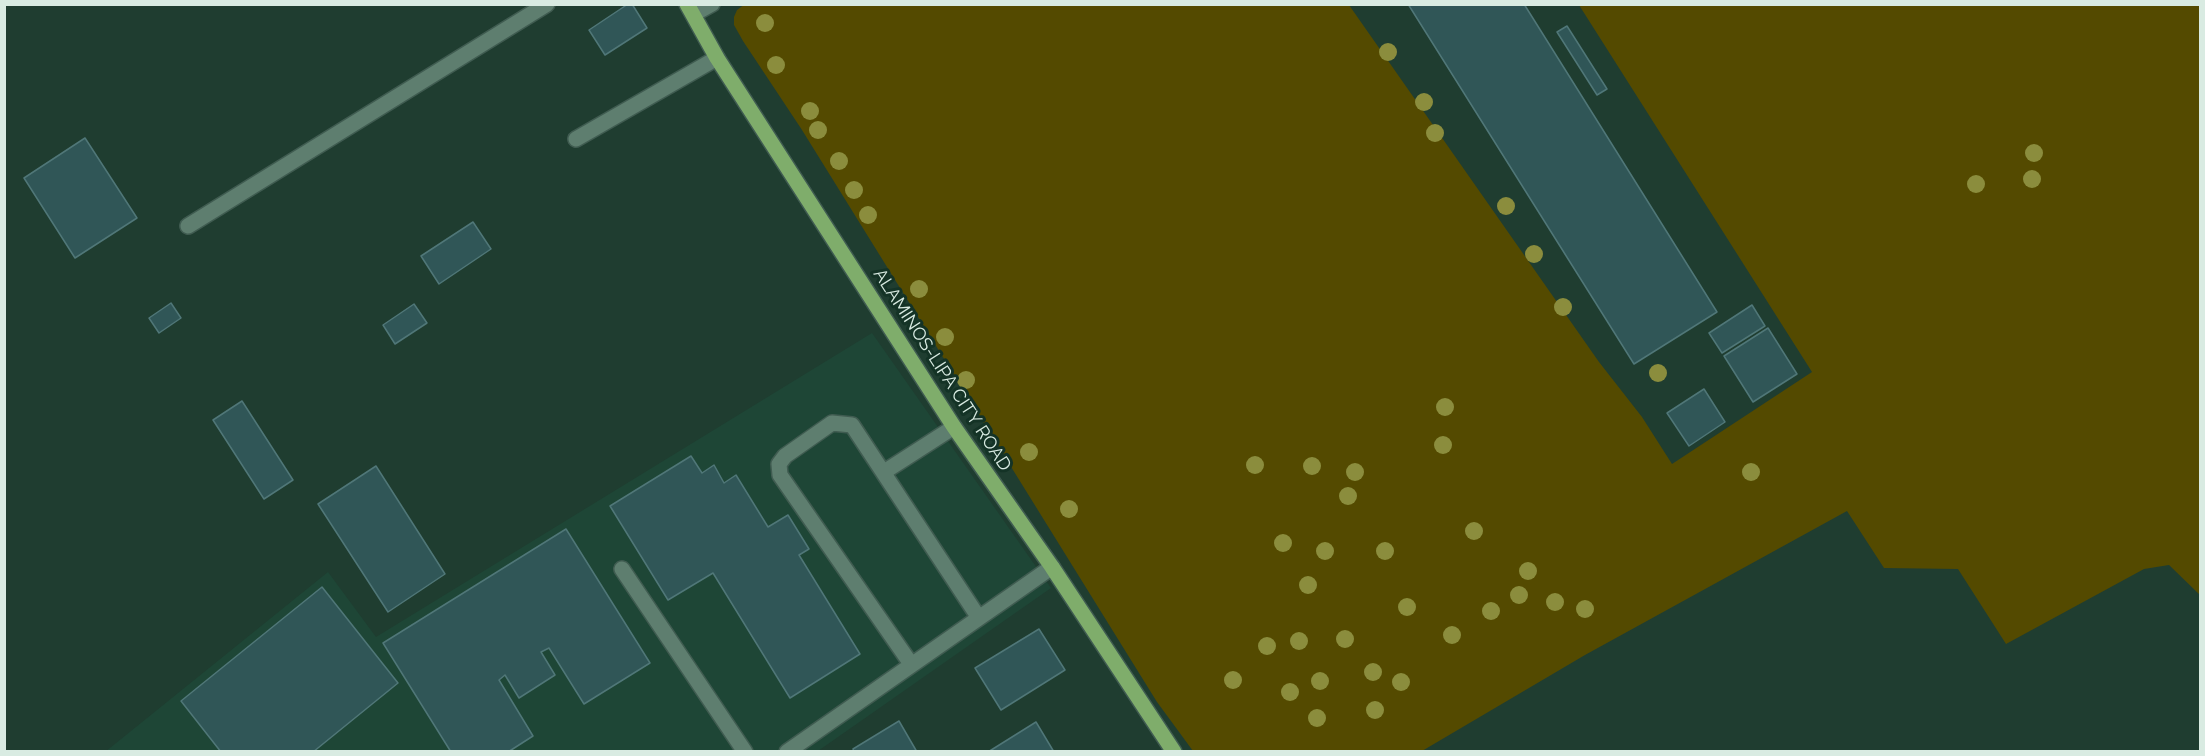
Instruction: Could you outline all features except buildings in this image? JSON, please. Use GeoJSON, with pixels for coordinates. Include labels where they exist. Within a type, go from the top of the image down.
{"type":"FeatureCollection","features":[{"type":"Feature","properties":{"kind":"main road","name":"ALAMINOS-LIPA CITY ROAD"},"geometry":{"type":"LineString","coordinates":[[691,9],[717,58],[954,427],[1052,567],[1174,752]]}},
{"type":"Feature","properties":{"kind":"lane"},"geometry":{"type":"LineString","coordinates":[[188,226],[547,4]]}},
{"type":"Feature","properties":{"kind":"lane"},"geometry":{"type":"LineString","coordinates":[[691,9],[712,4]]}},
{"type":"Feature","properties":{"kind":"lane"},"geometry":{"type":"LineString","coordinates":[[576,139],[717,58]]}},
{"type":"Feature","properties":{"kind":"lane"},"geometry":{"type":"LineString","coordinates":[[911,664],[780,475],[779,464],[784,456],[832,423],[842,422],[852,425],[979,618]]}},
{"type":"Feature","properties":{"kind":"lane"},"geometry":{"type":"LineString","coordinates":[[884,472],[954,427]]}},
{"type":"Feature","properties":{"kind":"lane"},"geometry":{"type":"LineString","coordinates":[[787,752],[1052,567]]}},
{"type":"Feature","properties":{"kind":"lane"},"geometry":{"type":"LineString","coordinates":[[622,569],[745,752]]}},
{"type":"Feature","properties":{"kind":"shaded area"},"geometry":{"type":"Polygon","coordinates":[[[745,4],[1349,5],[1599,362],[1642,417],[1672,464],[1812,372],[1579,5],[2200,5],[2200,595],[2169,565],[2144,569],[2006,644],[1958,569],[1884,568],[1847,511],[1585,655],[1422,751],[1193,751],[1157,702],[802,130],[743,41],[734,25],[734,17],[737,10],[745,4]]]}},
{"type":"Feature","properties":{"kind":"shaded area"},"geometry":{"type":"Polygon","coordinates":[[[872,333],[1051,588],[818,751],[105,752],[328,572],[376,637],[872,333]]]}}]}
